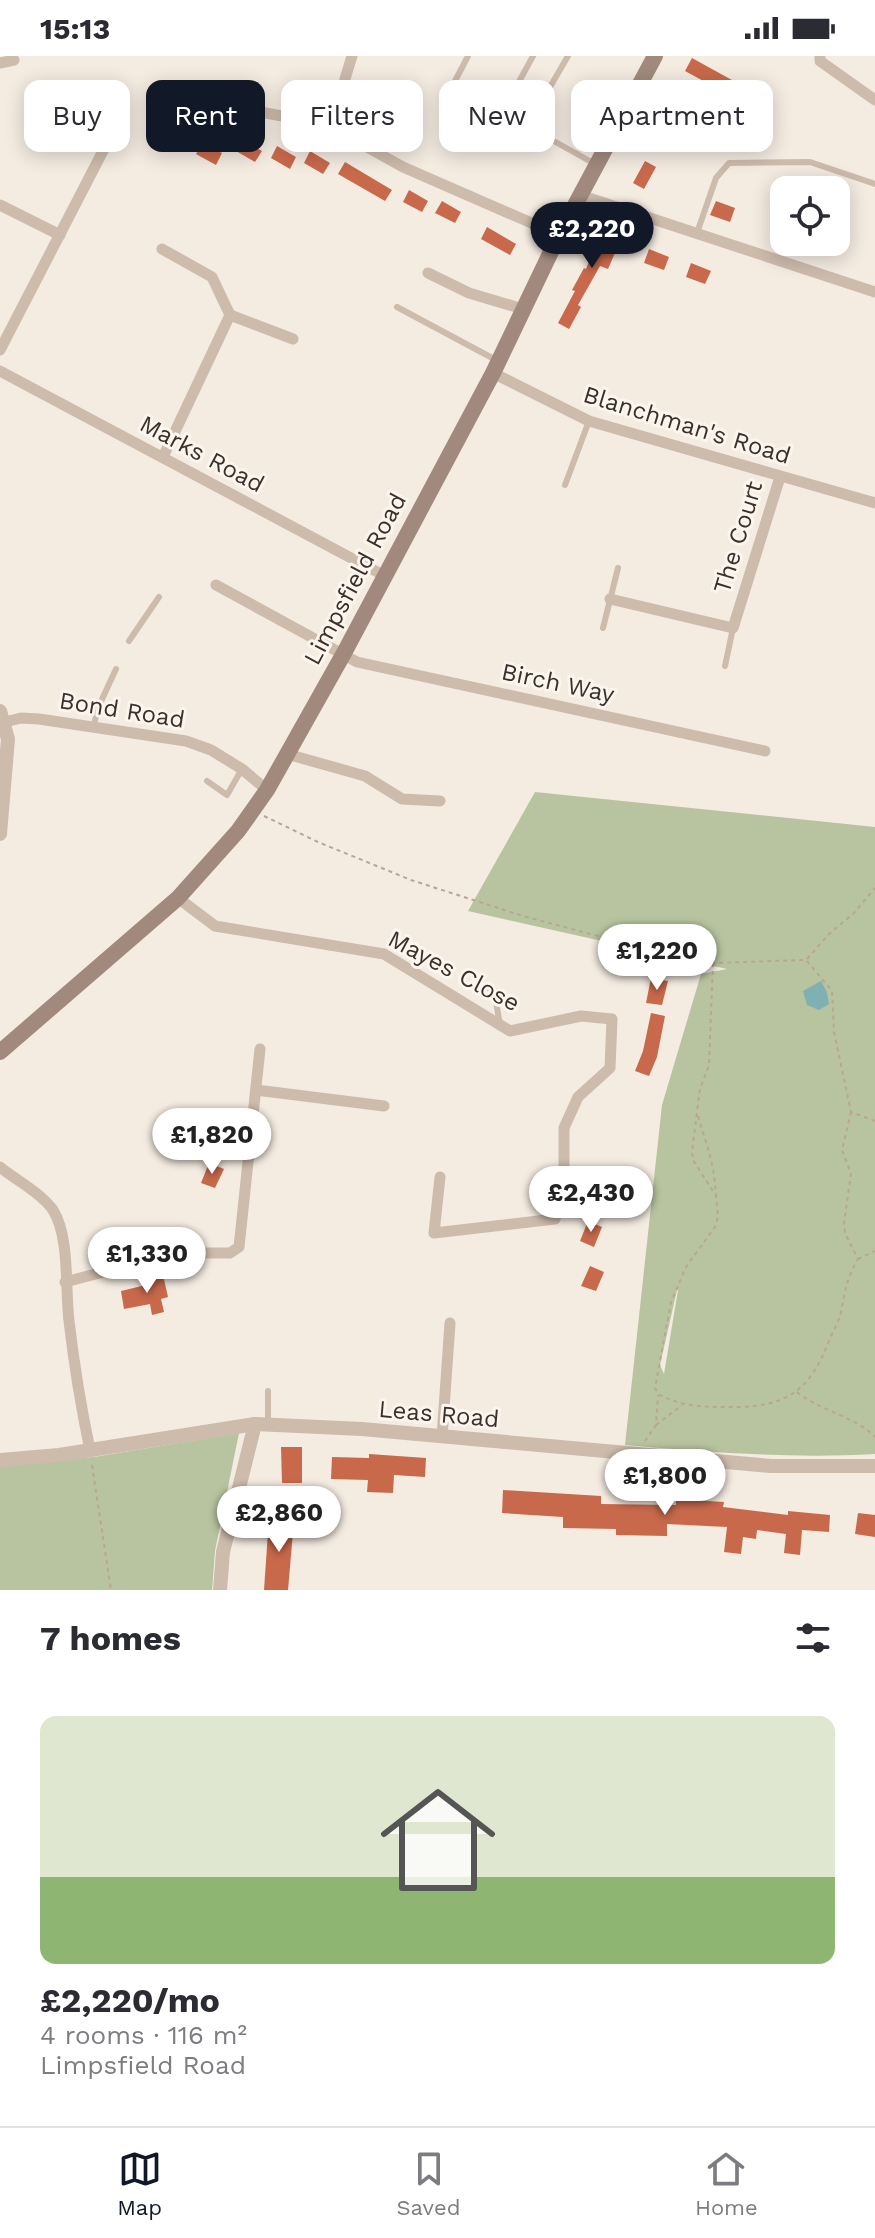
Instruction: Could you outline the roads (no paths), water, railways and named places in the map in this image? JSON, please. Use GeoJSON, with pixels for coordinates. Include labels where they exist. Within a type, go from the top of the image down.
{"type":"FeatureCollection","features":[{"type":"Feature","properties":{"kind":"main road","name":"Limpsfield Road"},"geometry":{"type":"LineString","coordinates":[[0,1052],[178,898],[238,831],[267,790],[344,653],[496,367],[559,235],[652,57]]}},
{"type":"Feature","properties":{"kind":"street"},"geometry":{"type":"LineString","coordinates":[[345,80],[352,56]]}},
{"type":"Feature","properties":{"kind":"street"},"geometry":{"type":"LineString","coordinates":[[820,56],[820,61],[875,100]]}},
{"type":"Feature","properties":{"kind":"street"},"geometry":{"type":"LineString","coordinates":[[0,63],[14,60]]}},
{"type":"Feature","properties":{"kind":"street"},"geometry":{"type":"LineString","coordinates":[[0,350],[102,152]]}},
{"type":"Feature","properties":{"kind":"street"},"geometry":{"type":"LineString","coordinates":[[376,152],[403,167],[559,235]]}},
{"type":"Feature","properties":{"kind":"street"},"geometry":{"type":"LineString","coordinates":[[580,195],[875,292]]}},
{"type":"Feature","properties":{"kind":"street"},"geometry":{"type":"LineString","coordinates":[[0,205],[60,235]]}},
{"type":"Feature","properties":{"kind":"street"},"geometry":{"type":"LineString","coordinates":[[162,249],[212,277],[230,315],[293,339]]}},
{"type":"Feature","properties":{"kind":"street"},"geometry":{"type":"LineString","coordinates":[[428,273],[469,293],[523,309]]}},
{"type":"Feature","properties":{"kind":"street"},"geometry":{"type":"LineString","coordinates":[[163,457],[230,315]]}},
{"type":"Feature","properties":{"kind":"street","name":"Blanchman's Road"},"geometry":{"type":"LineString","coordinates":[[496,367],[589,421],[875,503]]}},
{"type":"Feature","properties":{"kind":"street","name":"Marks Road"},"geometry":{"type":"LineString","coordinates":[[0,371],[383,575]]}},
{"type":"Feature","properties":{"kind":"street","name":"The Court"},"geometry":{"type":"LineString","coordinates":[[610,599],[733,628],[780,477]]}},
{"type":"Feature","properties":{"kind":"street","name":"Birch Way"},"geometry":{"type":"LineString","coordinates":[[216,585],[357,662],[765,751]]}},
{"type":"Feature","properties":{"kind":"street"},"geometry":{"type":"LineString","coordinates":[[0,834],[8,747],[2,716]]}},
{"type":"Feature","properties":{"kind":"street","name":"Bond Road"},"geometry":{"type":"LineString","coordinates":[[2,716],[94,725],[186,741],[211,750],[242,769],[267,790]]}},
{"type":"Feature","properties":{"kind":"street"},"geometry":{"type":"LineString","coordinates":[[287,754],[365,776],[402,799],[440,801]]}},
{"type":"Feature","properties":{"kind":"street","name":"Mayes Close"},"geometry":{"type":"LineString","coordinates":[[178,898],[215,926],[384,954],[510,1031],[581,1016],[612,1019],[610,1068],[578,1097],[564,1128],[564,1169],[555,1219],[434,1233],[440,1177]]}},
{"type":"Feature","properties":{"kind":"street"},"geometry":{"type":"LineString","coordinates":[[65,1282],[176,1253],[230,1253],[239,1247],[260,1049]]}},
{"type":"Feature","properties":{"kind":"street"},"geometry":{"type":"LineString","coordinates":[[256,1090],[384,1106]]}},
{"type":"Feature","properties":{"kind":"street"},"geometry":{"type":"LineString","coordinates":[[0,1167],[53,1210],[63,1242],[79,1394],[90,1450]]}},
{"type":"Feature","properties":{"kind":"street"},"geometry":{"type":"LineString","coordinates":[[442,1437],[450,1323]]}},
{"type":"Feature","properties":{"kind":"street"},"geometry":{"type":"LineString","coordinates":[[220,1590],[223,1552],[262,1425]]}},
{"type":"Feature","properties":{"kind":"street","name":"Leas Road"},"geometry":{"type":"LineString","coordinates":[[0,1460],[59,1455],[262,1425],[362,1429],[771,1466],[875,1466]]}},
{"type":"Feature","properties":{"kind":"lane"},"geometry":{"type":"LineString","coordinates":[[456,80],[468,56]]}},
{"type":"Feature","properties":{"kind":"lane"},"geometry":{"type":"LineString","coordinates":[[520,80],[533,56]]}},
{"type":"Feature","properties":{"kind":"lane"},"geometry":{"type":"LineString","coordinates":[[554,80],[568,56]]}},
{"type":"Feature","properties":{"kind":"lane"},"geometry":{"type":"LineString","coordinates":[[555,140],[597,164]]}},
{"type":"Feature","properties":{"kind":"lane"},"geometry":{"type":"LineString","coordinates":[[697,233],[716,178],[729,163],[810,162],[875,184]]}},
{"type":"Feature","properties":{"kind":"lane"},"geometry":{"type":"LineString","coordinates":[[397,307],[496,367]]}},
{"type":"Feature","properties":{"kind":"lane"},"geometry":{"type":"LineString","coordinates":[[565,485],[589,421]]}},
{"type":"Feature","properties":{"kind":"lane"},"geometry":{"type":"LineString","coordinates":[[603,628],[618,568]]}},
{"type":"Feature","properties":{"kind":"lane"},"geometry":{"type":"LineString","coordinates":[[129,641],[159,597]]}},
{"type":"Feature","properties":{"kind":"lane"},"geometry":{"type":"LineString","coordinates":[[725,666],[733,628]]}},
{"type":"Feature","properties":{"kind":"lane"},"geometry":{"type":"LineString","coordinates":[[94,725],[98,708],[116,669]]}},
{"type":"Feature","properties":{"kind":"lane"},"geometry":{"type":"LineString","coordinates":[[207,781],[227,795],[242,769]]}},
{"type":"Feature","properties":{"kind":"lane"},"geometry":{"type":"LineString","coordinates":[[479,985],[494,990],[500,1025]]}},
{"type":"Feature","properties":{"kind":"lane"},"geometry":{"type":"LineString","coordinates":[[262,1425],[268,1391]]}},
{"type":"Feature","properties":{"kind":"water"},"geometry":{"type":"Polygon","coordinates":[[[821,981],[829,1004],[819,1010],[807,1005],[803,991],[821,981]]]}}]}
